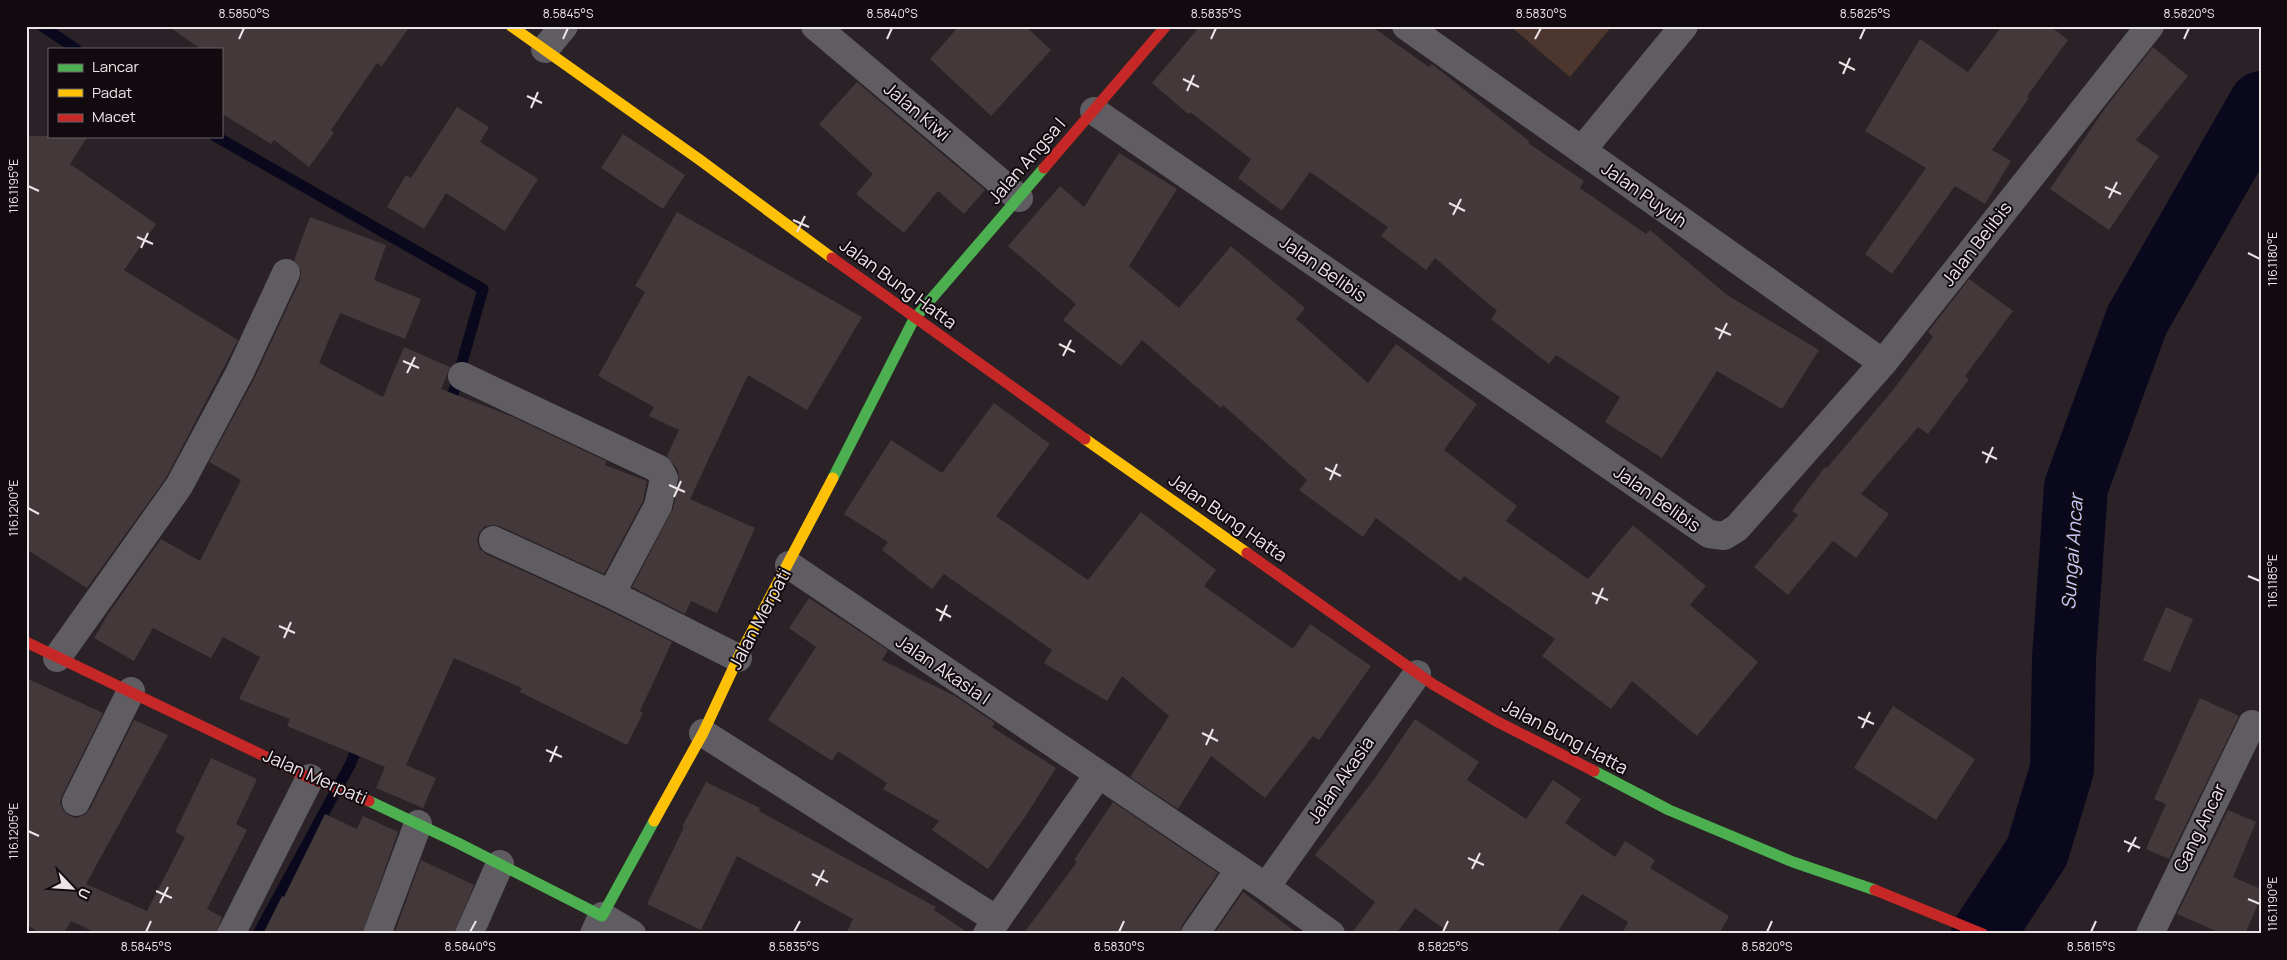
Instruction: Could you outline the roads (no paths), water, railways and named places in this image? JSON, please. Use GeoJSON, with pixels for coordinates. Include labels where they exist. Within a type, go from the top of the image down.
{"type":"FeatureCollection","features":[{"type":"Feature","properties":{"kind":"main road","name":"Jalan Bung Hatta"},"geometry":{"type":"LineString","coordinates":[[511,26],[545,48],[914,318],[1417,674],[1496,721],[1669,810],[1793,862],[1895,897],[1983,934]]}},
{"type":"Feature","properties":{"kind":"main road","name":"Jalan Angsa I"},"geometry":{"type":"LineString","coordinates":[[914,318],[1166,26]]}},
{"type":"Feature","properties":{"kind":"main road","name":"Jalan Merpati"},"geometry":{"type":"LineString","coordinates":[[26,642],[317,780],[359,796],[500,864],[598,925],[702,734],[738,658],[789,565],[914,318]]}},
{"type":"Feature","properties":{"kind":"street"},"geometry":{"type":"LineString","coordinates":[[545,48],[564,26]]}},
{"type":"Feature","properties":{"kind":"street","name":"Jalan Kiwi"},"geometry":{"type":"LineString","coordinates":[[814,26],[1018,198]]}},
{"type":"Feature","properties":{"kind":"street","name":"Jalan Puyuh"},"geometry":{"type":"LineString","coordinates":[[1406,26],[1883,363]]}},
{"type":"Feature","properties":{"kind":"street"},"geometry":{"type":"LineString","coordinates":[[1582,150],[1684,26]]}},
{"type":"Feature","properties":{"kind":"street","name":"Jalan Belibis"},"geometry":{"type":"LineString","coordinates":[[1094,111],[1709,534],[1724,536],[1736,528],[1883,363],[2150,26]]}},
{"type":"Feature","properties":{"kind":"street"},"geometry":{"type":"LineString","coordinates":[[57,658],[180,486],[240,372],[286,273]]}},
{"type":"Feature","properties":{"kind":"street"},"geometry":{"type":"LineString","coordinates":[[462,376],[659,469],[664,478],[658,506],[611,594]]}},
{"type":"Feature","properties":{"kind":"street"},"geometry":{"type":"LineString","coordinates":[[493,540],[611,594],[738,658]]}},
{"type":"Feature","properties":{"kind":"street","name":"Jalan Akasia I"},"geometry":{"type":"LineString","coordinates":[[789,565],[1266,887],[1331,934]]}},
{"type":"Feature","properties":{"kind":"street","name":"Jalan Akasia"},"geometry":{"type":"LineString","coordinates":[[1266,887],[1417,674]]}},
{"type":"Feature","properties":{"kind":"street"},"geometry":{"type":"LineString","coordinates":[[76,802],[130,691]]}},
{"type":"Feature","properties":{"kind":"street","name":"Gang Ancar"},"geometry":{"type":"LineString","coordinates":[[2150,934],[2252,724]]}},
{"type":"Feature","properties":{"kind":"street"},"geometry":{"type":"LineString","coordinates":[[702,734],[992,927],[1098,775]]}},
{"type":"Feature","properties":{"kind":"street"},"geometry":{"type":"LineString","coordinates":[[231,934],[317,780]]}},
{"type":"Feature","properties":{"kind":"street"},"geometry":{"type":"LineString","coordinates":[[377,934],[418,824]]}},
{"type":"Feature","properties":{"kind":"street"},"geometry":{"type":"LineString","coordinates":[[469,934],[500,864]]}},
{"type":"Feature","properties":{"kind":"street"},"geometry":{"type":"LineString","coordinates":[[1195,934],[1239,870]]}},
{"type":"Feature","properties":{"kind":"street","name":"Jalan Merpati"},"geometry":{"type":"LineString","coordinates":[[598,925],[632,934]]}},
{"type":"Feature","properties":{"kind":"waterway"},"geometry":{"type":"LineString","coordinates":[[42,26],[75,48]]}},
{"type":"Feature","properties":{"kind":"waterway","name":"Sungai Ancar"},"geometry":{"type":"LineString","coordinates":[[1983,934],[2037,852],[2062,769],[2064,659],[2076,487],[2137,320],[2261,103]]}},
{"type":"Feature","properties":{"kind":"waterway"},"geometry":{"type":"LineString","coordinates":[[219,138],[483,289],[449,408]]}},
{"type":"Feature","properties":{"kind":"waterway"},"geometry":{"type":"LineString","coordinates":[[258,934],[351,763],[359,742]]}}]}
